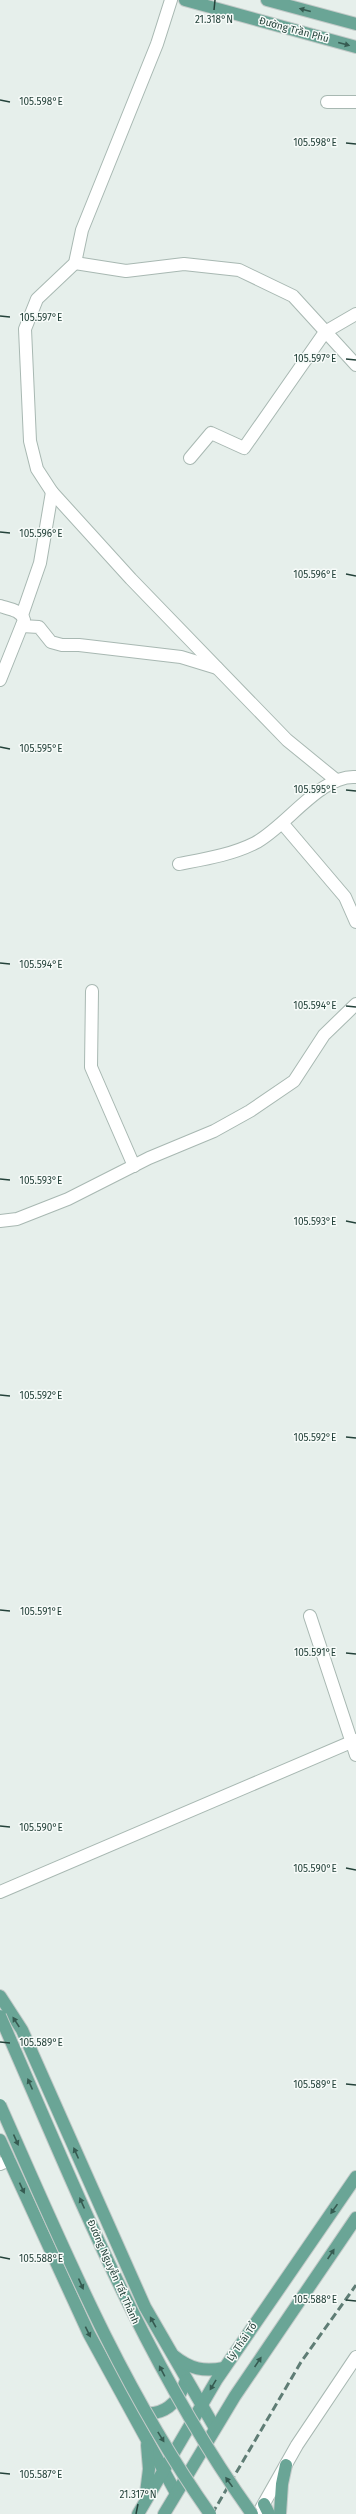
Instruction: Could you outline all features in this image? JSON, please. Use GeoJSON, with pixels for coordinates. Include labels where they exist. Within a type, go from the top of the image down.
{"type":"FeatureCollection","features":[{"type":"Feature","properties":{"kind":"main road","name":"Đường Trần Phú"},"geometry":{"type":"LineString","coordinates":[[185,0],[356,47]]}},
{"type":"Feature","properties":{"kind":"main road"},"geometry":{"type":"LineString","coordinates":[[267,0],[356,24]]}},
{"type":"Feature","properties":{"kind":"main road"},"geometry":{"type":"LineString","coordinates":[[0,1996],[22,2030],[145,2307],[169,2352],[215,2428]]}},
{"type":"Feature","properties":{"kind":"main road","name":"Đường Nguyễn Tất Thành"},"geometry":{"type":"LineString","coordinates":[[0,2016],[131,2313],[178,2400],[222,2473],[252,2514]]}},
{"type":"Feature","properties":{"kind":"main road"},"geometry":{"type":"LineString","coordinates":[[0,2105],[101,2329],[156,2429],[210,2514]]}},
{"type":"Feature","properties":{"kind":"main road"},"geometry":{"type":"LineString","coordinates":[[0,2140],[4,2162],[89,2334],[129,2410],[176,2493]]}},
{"type":"Feature","properties":{"kind":"main road","name":"Lý Thái Tổ"},"geometry":{"type":"LineString","coordinates":[[141,2509],[224,2368],[356,2177]]}},
{"type":"Feature","properties":{"kind":"main road"},"geometry":{"type":"LineString","coordinates":[[164,2514],[215,2428],[356,2218]]}},
{"type":"Feature","properties":{"kind":"main road"},"geometry":{"type":"LineString","coordinates":[[169,2352],[183,2362],[197,2369],[209,2371],[224,2368]]}},
{"type":"Feature","properties":{"kind":"main road"},"geometry":{"type":"LineString","coordinates":[[129,2410],[150,2414],[165,2410],[177,2400],[186,2380]]}},
{"type":"Feature","properties":{"kind":"main road"},"geometry":{"type":"LineString","coordinates":[[141,2509],[149,2469],[147,2447],[144,2437]]}},
{"type":"Feature","properties":{"kind":"main road"},"geometry":{"type":"LineString","coordinates":[[280,2514],[282,2484],[286,2465]]}},
{"type":"Feature","properties":{"kind":"street"},"geometry":{"type":"LineString","coordinates":[[171,0],[156,44],[82,230],[75,263],[37,299],[25,329],[30,441],[37,469],[52,492],[287,740],[336,780]]}},
{"type":"Feature","properties":{"kind":"street"},"geometry":{"type":"LineString","coordinates":[[327,102],[356,102]]}},
{"type":"Feature","properties":{"kind":"street"},"geometry":{"type":"LineString","coordinates":[[75,263],[126,271],[184,264],[239,270],[293,296],[356,365]]}},
{"type":"Feature","properties":{"kind":"street"},"geometry":{"type":"LineString","coordinates":[[190,458],[211,433],[244,448],[325,332],[356,314]]}},
{"type":"Feature","properties":{"kind":"street"},"geometry":{"type":"LineString","coordinates":[[0,680],[22,620],[40,563],[52,492]]}},
{"type":"Feature","properties":{"kind":"street"},"geometry":{"type":"LineString","coordinates":[[0,606],[22,620],[38,627],[51,642],[62,646],[79,645],[180,657],[218,668]]}},
{"type":"Feature","properties":{"kind":"street"},"geometry":{"type":"LineString","coordinates":[[179,864],[226,855],[255,843],[283,824],[317,792],[336,780],[356,777]]}},
{"type":"Feature","properties":{"kind":"street"},"geometry":{"type":"LineString","coordinates":[[283,824],[345,897],[356,922]]}},
{"type":"Feature","properties":{"kind":"street"},"geometry":{"type":"LineString","coordinates":[[92,991],[91,1067],[134,1166]]}},
{"type":"Feature","properties":{"kind":"street"},"geometry":{"type":"LineString","coordinates":[[0,1221],[17,1219],[68,1199],[134,1166],[214,1131],[250,1111],[294,1081],[324,1035],[356,1004]]}},
{"type":"Feature","properties":{"kind":"street"},"geometry":{"type":"LineString","coordinates":[[310,1616],[354,1741],[356,1755]]}},
{"type":"Feature","properties":{"kind":"street"},"geometry":{"type":"LineString","coordinates":[[0,1892],[354,1741]]}},
{"type":"Feature","properties":{"kind":"street"},"geometry":{"type":"LineString","coordinates":[[263,2511],[286,2465],[356,2357]]}},
{"type":"Feature","properties":{"kind":"railway"},"geometry":{"type":"LineString","coordinates":[[212,2514],[301,2362],[356,2285]]}}]}
